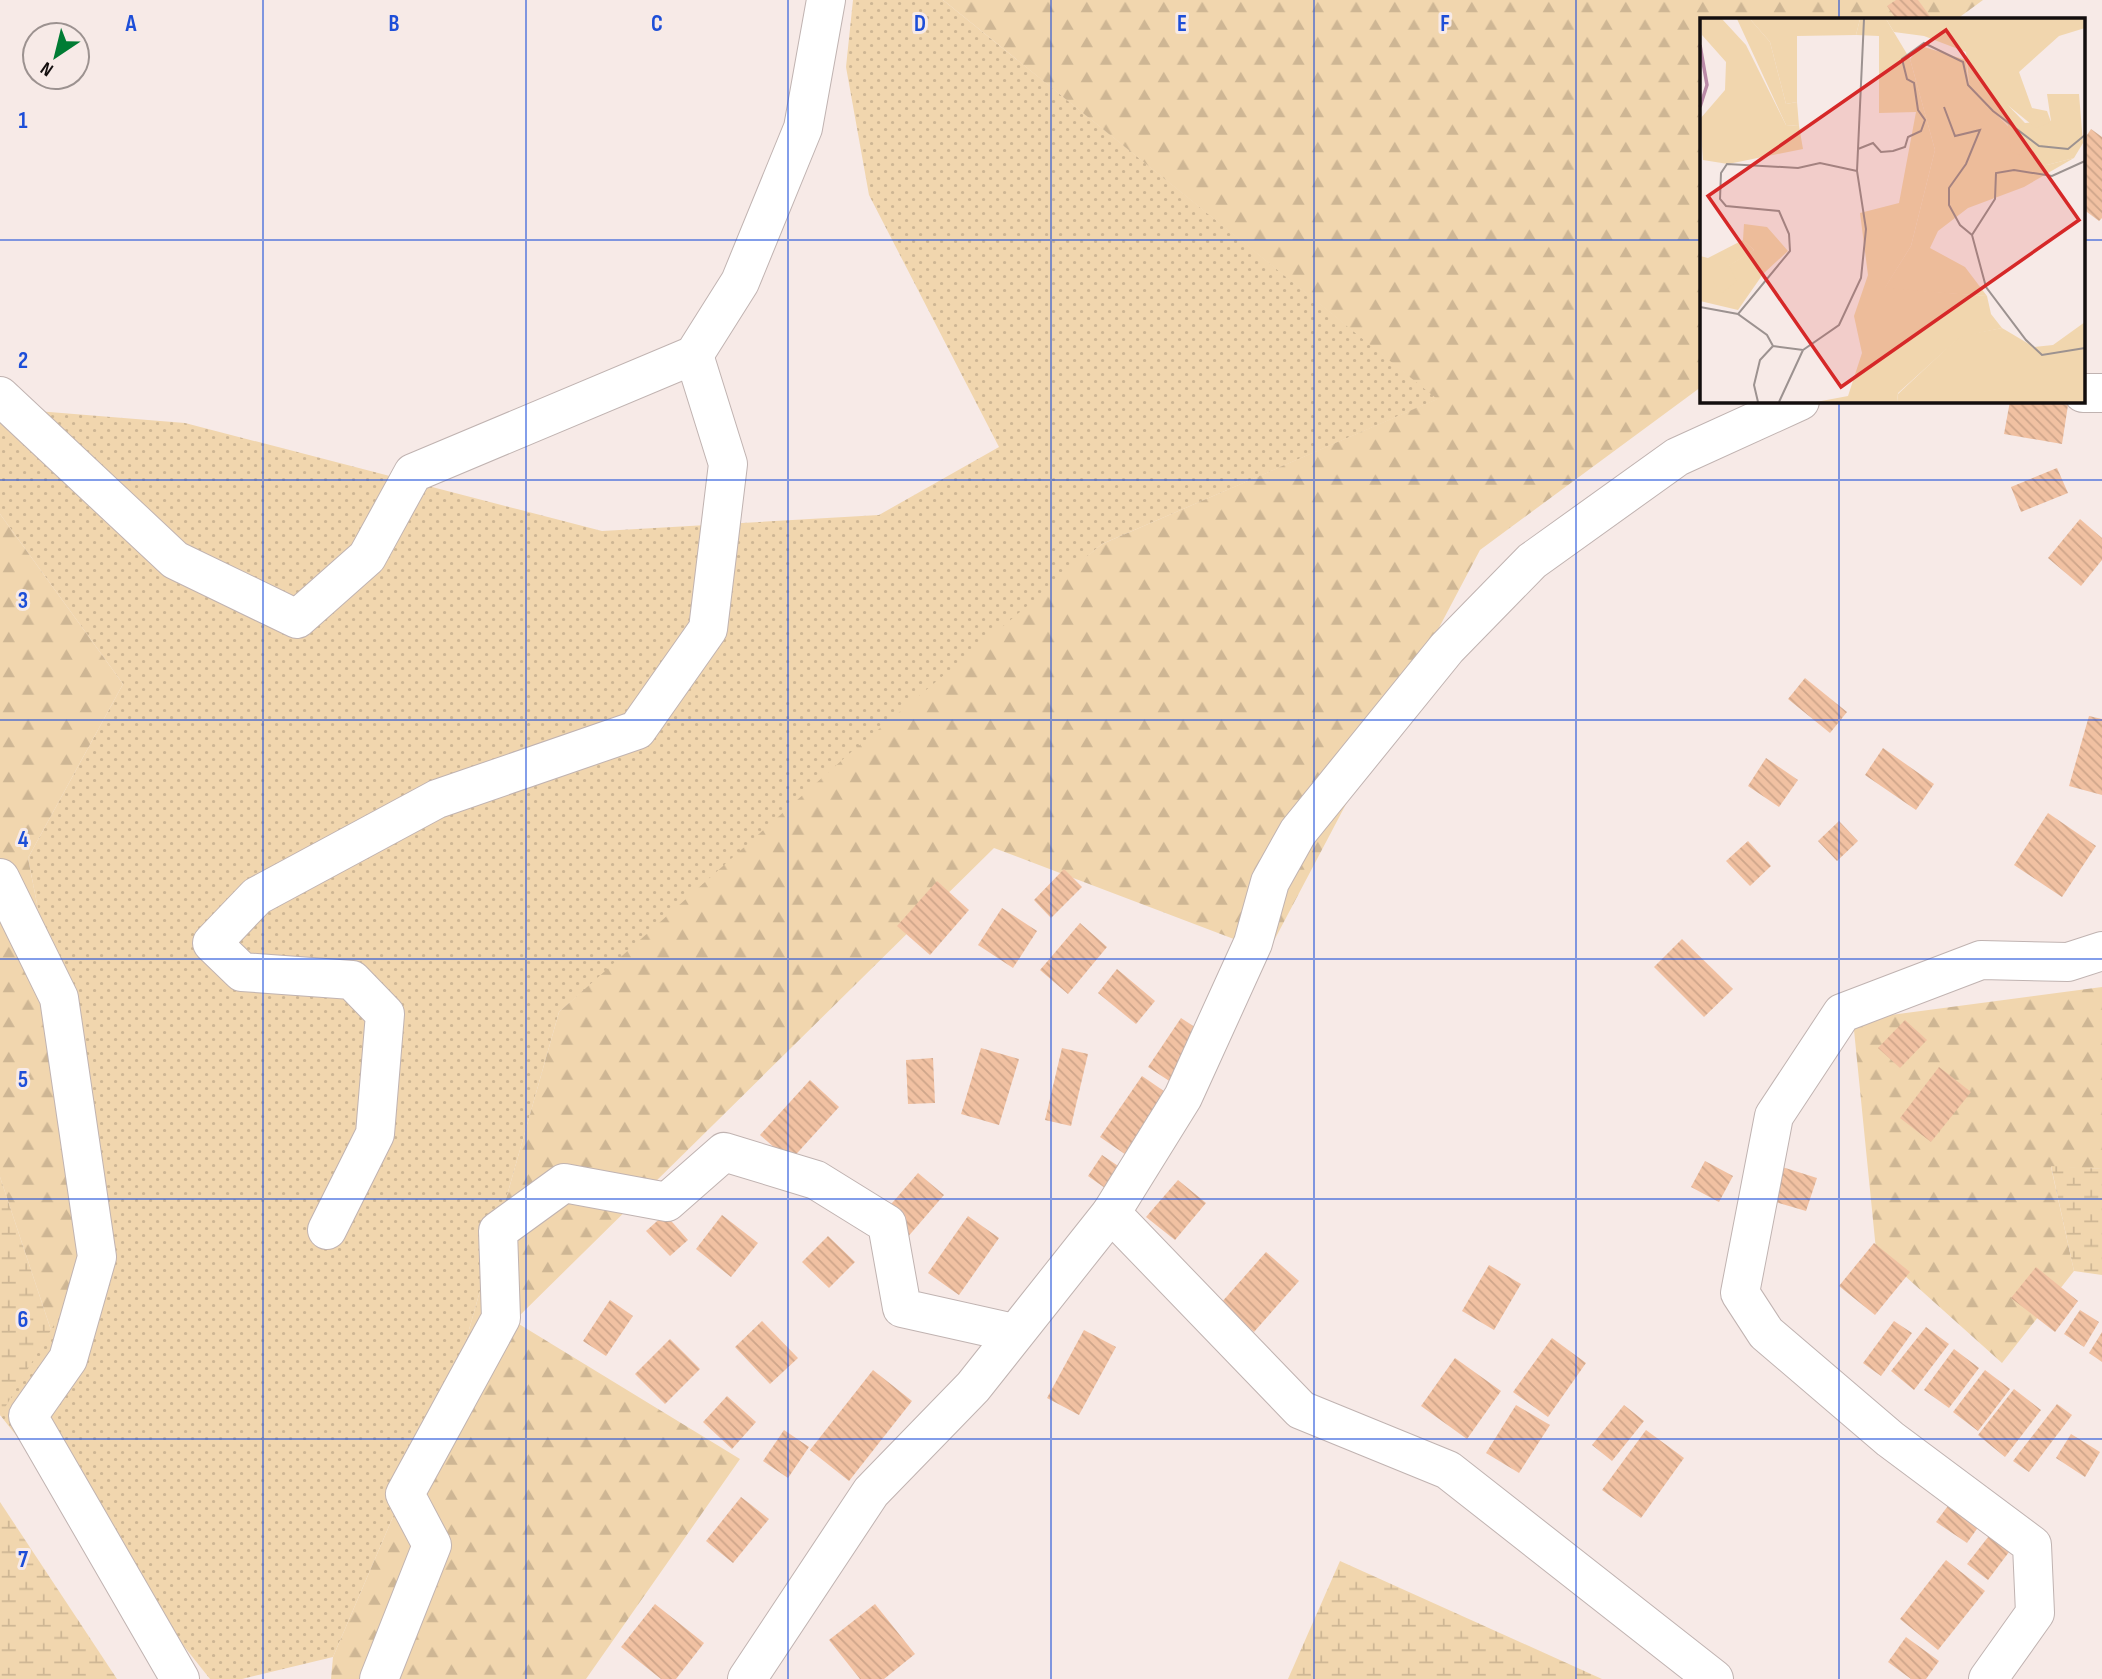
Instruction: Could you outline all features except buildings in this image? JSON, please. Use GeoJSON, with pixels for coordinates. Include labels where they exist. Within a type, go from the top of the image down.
{"type":"FeatureCollection","features":[{"type":"Feature","properties":{"kind":"street"},"geometry":{"type":"LineString","coordinates":[[0,396],[176,560],[297,619],[367,557],[413,473],[694,355],[740,282],[803,128],[826,0]]}},
{"type":"Feature","properties":{"kind":"street"},"geometry":{"type":"LineString","coordinates":[[327,1230],[375,1134],[385,1014],[352,980],[242,972],[212,943],[257,896],[437,799],[637,730],[708,629],[728,464],[694,355]]}},
{"type":"Feature","properties":{"kind":"street"},"geometry":{"type":"LineString","coordinates":[[2084,393],[2102,393]]}},
{"type":"Feature","properties":{"kind":"street"},"geometry":{"type":"LineString","coordinates":[[747,1679],[871,1492],[972,1387],[1111,1213],[1183,1097],[1253,943],[1270,882],[1298,832],[1447,648],[1532,561],[1677,457],[1798,402]]}},
{"type":"Feature","properties":{"kind":"street"},"geometry":{"type":"LineString","coordinates":[[0,878],[59,998],[97,1257],[68,1359],[28,1416],[180,1679]]}},
{"type":"Feature","properties":{"kind":"street"},"geometry":{"type":"LineString","coordinates":[[1988,1679],[2035,1613],[2032,1545],[1891,1439],[1776,1342],[1766,1333],[1740,1293],[1774,1116],[1842,1013],[1981,960],[2068,962],[2102,951]]}},
{"type":"Feature","properties":{"kind":"street"},"geometry":{"type":"LineString","coordinates":[[379,1679],[432,1545],[405,1494],[501,1318],[498,1231],[564,1183],[667,1202],[724,1152],[816,1180],[887,1224],[902,1308],[1014,1333]]}},
{"type":"Feature","properties":{"kind":"street"},"geometry":{"type":"LineString","coordinates":[[1111,1213],[1301,1409],[1448,1470],[1714,1679]]}},
{"type":"Feature","properties":{"kind":"green space"},"geometry":{"type":"Polygon","coordinates":[[[853,0],[943,0],[1438,399],[1102,544],[559,1012],[461,1358],[333,1657],[242,1679],[210,1679],[0,1415],[103,1241],[28,858],[123,684],[0,514],[0,408],[185,423],[602,531],[879,515],[999,447],[869,195],[846,67],[853,0]]]}},
{"type":"Feature","properties":{"kind":"green space"},"geometry":{"type":"Polygon","coordinates":[[[943,0],[1983,0],[1958,18],[1700,18],[1700,388],[1480,550],[1268,952],[994,848],[514,1321],[740,1459],[586,1679],[331,1679],[333,1657],[461,1358],[559,1012],[850,753],[1102,544],[1437,399],[943,0]]]}},
{"type":"Feature","properties":{"kind":"green space"},"geometry":{"type":"Polygon","coordinates":[[[0,514],[123,684],[28,858],[103,1241],[51,1330],[0,1177],[0,514]]]}},
{"type":"Feature","properties":{"kind":"green space"},"geometry":{"type":"Polygon","coordinates":[[[2102,987],[2102,1169],[2051,1167],[2074,1271],[2002,1363],[1876,1250],[1853,1020],[2102,987]]]}},
{"type":"Feature","properties":{"kind":"green space"},"geometry":{"type":"Polygon","coordinates":[[[2051,1166],[2102,1169],[2102,1275],[2074,1271],[2051,1166]]]}},
{"type":"Feature","properties":{"kind":"green space"},"geometry":{"type":"Polygon","coordinates":[[[0,1177],[51,1330],[0,1416],[0,1177]]]}},
{"type":"Feature","properties":{"kind":"green space"},"geometry":{"type":"Polygon","coordinates":[[[0,1502],[117,1679],[0,1679],[0,1502]]]}},
{"type":"Feature","properties":{"kind":"green space"},"geometry":{"type":"Polygon","coordinates":[[[1340,1561],[1602,1679],[1288,1679],[1340,1561]]]}}]}
